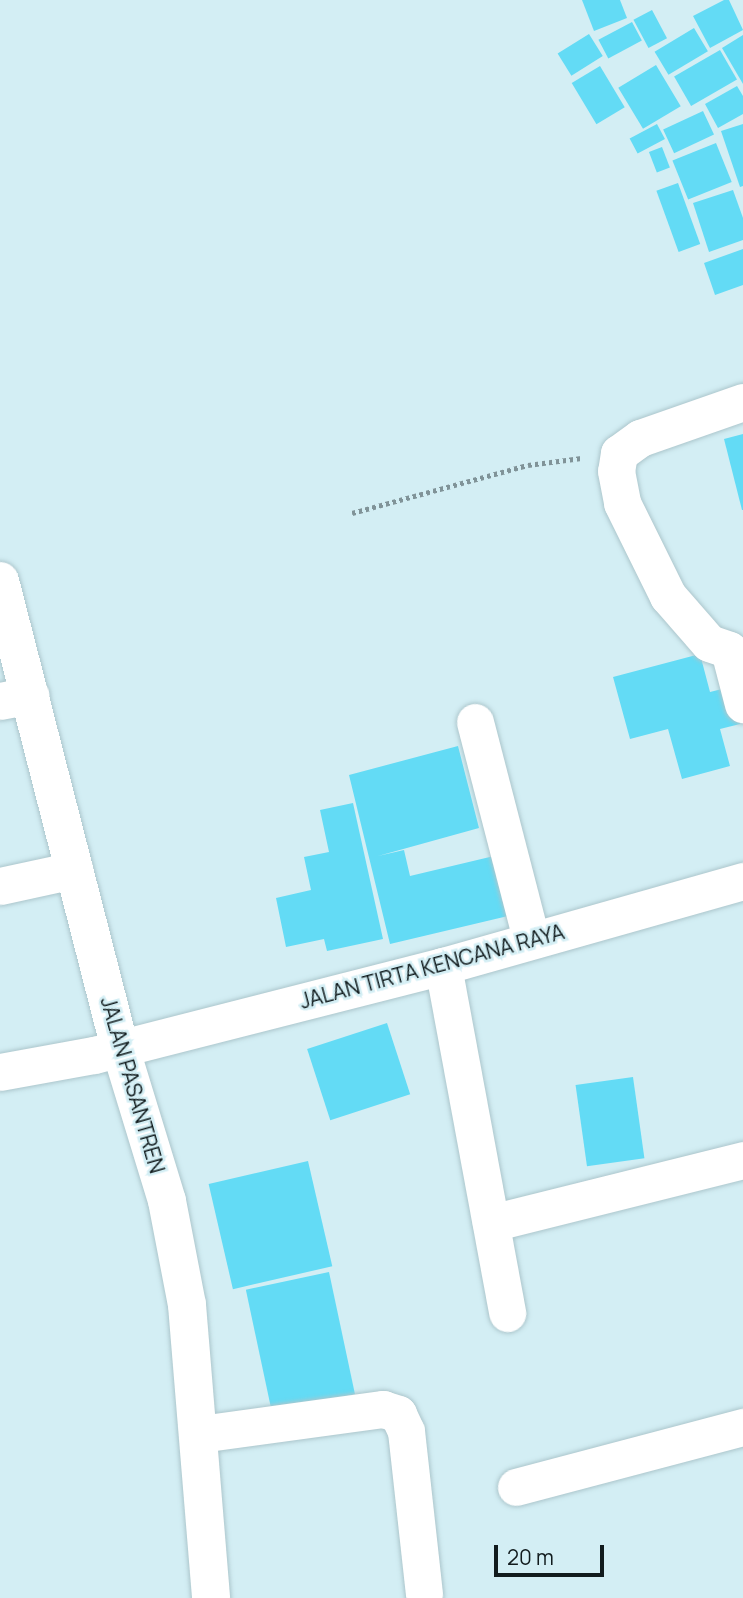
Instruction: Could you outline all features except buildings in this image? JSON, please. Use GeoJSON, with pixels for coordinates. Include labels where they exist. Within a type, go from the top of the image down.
{"type":"FeatureCollection","features":[{"type":"Feature","properties":{"kind":"main road","name":"JALAN PASANTREN"},"geometry":{"type":"LineString","coordinates":[[2,598],[15,698],[74,870],[120,1047],[167,1201],[187,1305],[200,1434],[211,1598]]}},
{"type":"Feature","properties":{"kind":"street"},"geometry":{"type":"LineString","coordinates":[[743,402],[640,438],[619,453],[616,471],[622,503],[668,596],[709,643],[736,648],[743,704]]}},
{"type":"Feature","properties":{"kind":"street"},"geometry":{"type":"LineString","coordinates":[[475,722],[531,939]]}},
{"type":"Feature","properties":{"kind":"street"},"geometry":{"type":"LineString","coordinates":[[0,886],[74,870]]}},
{"type":"Feature","properties":{"kind":"street","name":"JALAN TIRTA KENCANA RAYA"},"geometry":{"type":"LineString","coordinates":[[0,1072],[120,1047],[443,966],[743,881]]}},
{"type":"Feature","properties":{"kind":"street"},"geometry":{"type":"LineString","coordinates":[[443,966],[507,1313]]}},
{"type":"Feature","properties":{"kind":"street"},"geometry":{"type":"LineString","coordinates":[[491,1223],[743,1160]]}},
{"type":"Feature","properties":{"kind":"street"},"geometry":{"type":"LineString","coordinates":[[200,1434],[383,1409],[398,1414],[406,1431],[424,1594]]}},
{"type":"Feature","properties":{"kind":"street"},"geometry":{"type":"LineString","coordinates":[[516,1487],[743,1427]]}},
{"type":"Feature","properties":{"kind":"path"},"geometry":{"type":"LineString","coordinates":[[352,513],[528,465],[619,453]]}}]}
